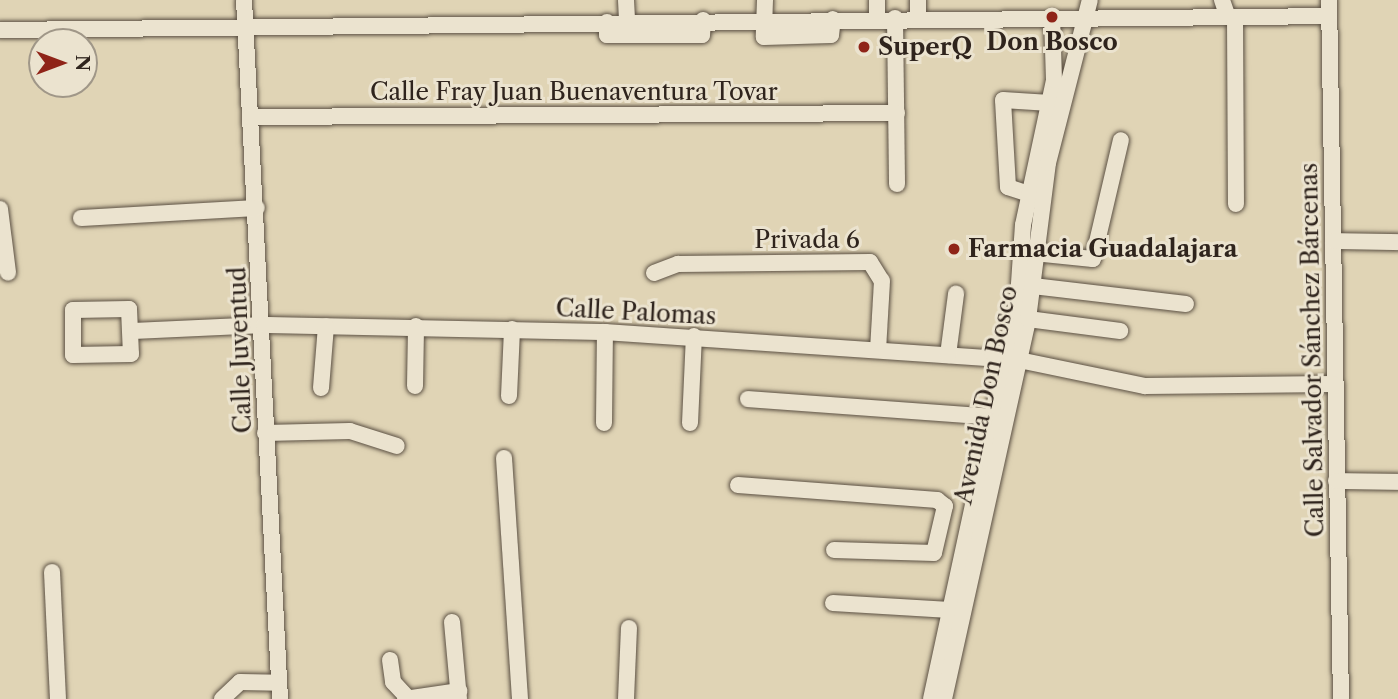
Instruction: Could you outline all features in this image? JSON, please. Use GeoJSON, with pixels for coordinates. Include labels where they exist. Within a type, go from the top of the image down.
{"type":"FeatureCollection","features":[{"type":"Feature","properties":{"kind":"street","name":"Calle Juventud"},"geometry":{"type":"LineString","coordinates":[[244,0],[264,325],[265,433],[279,691]]}},
{"type":"Feature","properties":{"kind":"street"},"geometry":{"type":"LineString","coordinates":[[626,0],[627,22]]}},
{"type":"Feature","properties":{"kind":"street"},"geometry":{"type":"LineString","coordinates":[[765,0],[765,20]]}},
{"type":"Feature","properties":{"kind":"street"},"geometry":{"type":"LineString","coordinates":[[877,0],[877,18]]}},
{"type":"Feature","properties":{"kind":"street"},"geometry":{"type":"LineString","coordinates":[[918,0],[918,18]]}},
{"type":"Feature","properties":{"kind":"street","name":"Avenida Don Bosco"},"geometry":{"type":"LineString","coordinates":[[930,699],[993,416],[1028,319],[1034,253],[1083,17],[1090,0]]}},
{"type":"Feature","properties":{"kind":"street"},"geometry":{"type":"LineString","coordinates":[[1222,0],[1232,17],[1236,204]]}},
{"type":"Feature","properties":{"kind":"street"},"geometry":{"type":"LineString","coordinates":[[0,30],[877,18],[1232,17],[1329,8]]}},
{"type":"Feature","properties":{"kind":"street","name":"Calle Salvador Sánchez Bárcenas"},"geometry":{"type":"LineString","coordinates":[[1329,8],[1333,384],[1341,699]]}},
{"type":"Feature","properties":{"kind":"street"},"geometry":{"type":"LineString","coordinates":[[895,18],[897,184]]}},
{"type":"Feature","properties":{"kind":"street","name":"Avenida Don Bosco"},"geometry":{"type":"LineString","coordinates":[[944,699],[1012,359],[1029,194],[1050,103],[1052,18]]}},
{"type":"Feature","properties":{"kind":"street"},"geometry":{"type":"LineString","coordinates":[[607,22],[607,35],[702,34],[703,20]]}},
{"type":"Feature","properties":{"kind":"street"},"geometry":{"type":"LineString","coordinates":[[1029,194],[1008,187],[1003,100],[1050,103]]}},
{"type":"Feature","properties":{"kind":"street","name":"Calle Fray Juan Buenaventura Tovar"},"geometry":{"type":"LineString","coordinates":[[251,117],[897,113]]}},
{"type":"Feature","properties":{"kind":"street"},"geometry":{"type":"LineString","coordinates":[[1034,253],[1093,260],[1121,139]]}},
{"type":"Feature","properties":{"kind":"street"},"geometry":{"type":"LineString","coordinates":[[80,218],[257,208]]}},
{"type":"Feature","properties":{"kind":"street"},"geometry":{"type":"LineString","coordinates":[[0,209],[8,272]]}},
{"type":"Feature","properties":{"kind":"street"},"geometry":{"type":"LineString","coordinates":[[1333,241],[1398,242]]}},
{"type":"Feature","properties":{"kind":"street","name":"Privada 6"},"geometry":{"type":"LineString","coordinates":[[654,273],[678,264],[870,262],[882,281],[878,350]]}},
{"type":"Feature","properties":{"kind":"street"},"geometry":{"type":"LineString","coordinates":[[1033,286],[1186,304]]}},
{"type":"Feature","properties":{"kind":"street"},"geometry":{"type":"LineString","coordinates":[[947,355],[956,294]]}},
{"type":"Feature","properties":{"kind":"street"},"geometry":{"type":"LineString","coordinates":[[129,309],[133,331],[131,354],[78,356],[71,349],[73,310],[129,309]]}},
{"type":"Feature","properties":{"kind":"street"},"geometry":{"type":"LineString","coordinates":[[1028,319],[1120,331]]}},
{"type":"Feature","properties":{"kind":"street","name":"Calle Palomas"},"geometry":{"type":"LineString","coordinates":[[133,331],[264,325],[416,326],[606,332],[1012,359],[1145,386],[1333,384]]}},
{"type":"Feature","properties":{"kind":"street"},"geometry":{"type":"LineString","coordinates":[[415,386],[416,326]]}},
{"type":"Feature","properties":{"kind":"street"},"geometry":{"type":"LineString","coordinates":[[321,388],[326,327]]}},
{"type":"Feature","properties":{"kind":"street"},"geometry":{"type":"LineString","coordinates":[[509,396],[512,329]]}},
{"type":"Feature","properties":{"kind":"street"},"geometry":{"type":"LineString","coordinates":[[604,423],[606,332]]}},
{"type":"Feature","properties":{"kind":"street"},"geometry":{"type":"LineString","coordinates":[[690,423],[694,336]]}},
{"type":"Feature","properties":{"kind":"street"},"geometry":{"type":"LineString","coordinates":[[748,399],[993,416]]}},
{"type":"Feature","properties":{"kind":"street"},"geometry":{"type":"LineString","coordinates":[[265,433],[350,432],[397,446]]}},
{"type":"Feature","properties":{"kind":"street"},"geometry":{"type":"LineString","coordinates":[[505,458],[520,699]]}},
{"type":"Feature","properties":{"kind":"street"},"geometry":{"type":"LineString","coordinates":[[1336,481],[1398,482]]}},
{"type":"Feature","properties":{"kind":"street"},"geometry":{"type":"LineString","coordinates":[[738,485],[937,500],[945,506],[943,526],[929,554],[834,550]]}},
{"type":"Feature","properties":{"kind":"street"},"geometry":{"type":"LineString","coordinates":[[943,526],[968,528]]}},
{"type":"Feature","properties":{"kind":"street"},"geometry":{"type":"LineString","coordinates":[[52,572],[58,699]]}},
{"type":"Feature","properties":{"kind":"street"},"geometry":{"type":"LineString","coordinates":[[833,603],[950,610]]}},
{"type":"Feature","properties":{"kind":"street"},"geometry":{"type":"LineString","coordinates":[[390,660],[393,682],[405,697],[459,695],[452,622]]}},
{"type":"Feature","properties":{"kind":"street"},"geometry":{"type":"LineString","coordinates":[[625,699],[629,628]]}},
{"type":"Feature","properties":{"kind":"street"},"geometry":{"type":"LineString","coordinates":[[222,699],[240,682],[279,691]]}},
{"type":"Feature","properties":{"kind":"place","name":"Don Bosco"},"geometry":{"type":"Point","coordinates":[1052,17]}},
{"type":"Feature","properties":{"kind":"place","name":"SuperQ"},"geometry":{"type":"Point","coordinates":[864,47]}},
{"type":"Feature","properties":{"kind":"place","name":"Farmacia Guadalajara"},"geometry":{"type":"Point","coordinates":[954,249]}}]}
